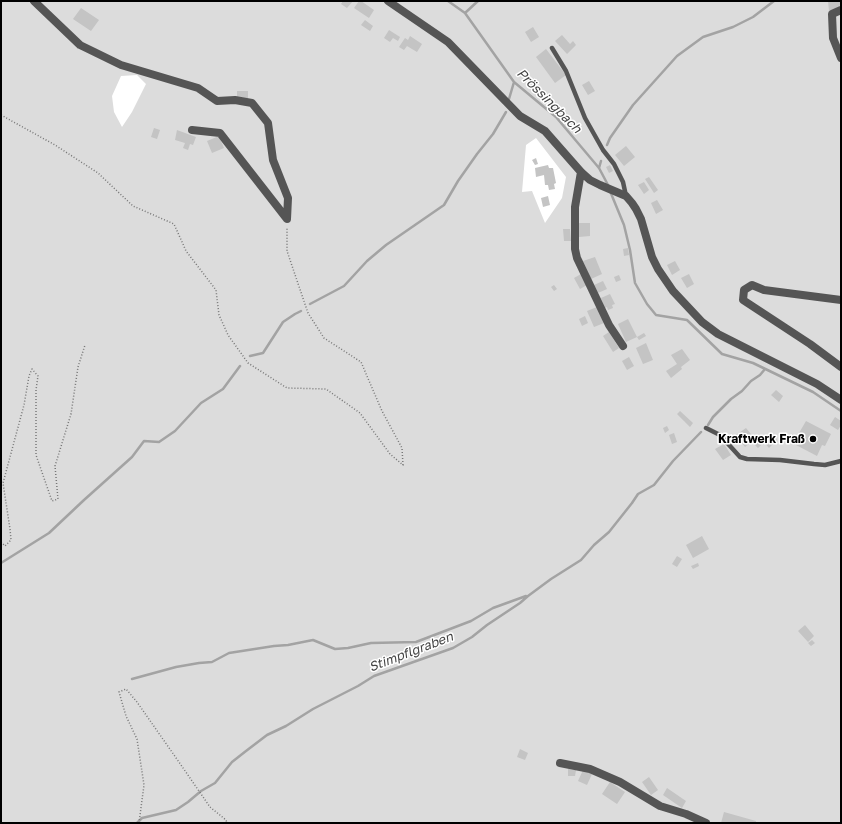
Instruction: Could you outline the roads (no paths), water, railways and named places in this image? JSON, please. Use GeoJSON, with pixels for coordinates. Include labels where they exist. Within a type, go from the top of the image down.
{"type":"FeatureCollection","features":[{"type":"Feature","properties":{"kind":"street"},"geometry":{"type":"LineString","coordinates":[[34,1],[80,45],[121,65],[198,88],[217,100],[236,100],[252,103],[268,123],[273,160],[288,198],[287,219],[220,133],[192,130]]}},
{"type":"Feature","properties":{"kind":"street"},"geometry":{"type":"LineString","coordinates":[[388,1],[448,42],[520,116],[545,131],[581,172],[590,180],[626,196],[636,208],[641,218],[652,257],[661,274],[673,291],[702,322],[718,334],[817,384],[841,400]]}},
{"type":"Feature","properties":{"kind":"street"},"geometry":{"type":"LineString","coordinates":[[841,10],[832,14],[833,38],[841,58]]}},
{"type":"Feature","properties":{"kind":"street"},"geometry":{"type":"LineString","coordinates":[[581,172],[575,207],[575,249],[577,258],[609,325],[623,346]]}},
{"type":"Feature","properties":{"kind":"street"},"geometry":{"type":"LineString","coordinates":[[841,300],[764,290],[752,285],[744,290],[743,300],[810,344],[841,367]]}},
{"type":"Feature","properties":{"kind":"street"},"geometry":{"type":"LineString","coordinates":[[560,763],[590,769],[620,782],[660,806],[686,814],[706,823]]}},
{"type":"Feature","properties":{"kind":"lane"},"geometry":{"type":"LineString","coordinates":[[552,48],[566,71],[585,118],[614,164],[623,182],[626,196]]}},
{"type":"Feature","properties":{"kind":"lane"},"geometry":{"type":"LineString","coordinates":[[706,428],[720,435],[740,457],[746,459],[780,460],[826,465],[841,461]]}},
{"type":"Feature","properties":{"kind":"waterway","name":"Prössingbach"},"geometry":{"type":"LineString","coordinates":[[448,1],[465,13],[514,82],[556,117],[599,168],[608,185]]}},
{"type":"Feature","properties":{"kind":"waterway"},"geometry":{"type":"LineString","coordinates":[[465,13],[478,1]]}},
{"type":"Feature","properties":{"kind":"waterway"},"geometry":{"type":"LineString","coordinates":[[607,145],[610,138],[633,105],[677,56],[703,37],[733,27],[753,17],[774,1]]}},
{"type":"Feature","properties":{"kind":"waterway"},"geometry":{"type":"LineString","coordinates":[[509,99],[514,82]]}},
{"type":"Feature","properties":{"kind":"waterway"},"geometry":{"type":"LineString","coordinates":[[310,304],[344,286],[367,261],[386,245],[444,205],[458,181],[493,134],[506,112]]}},
{"type":"Feature","properties":{"kind":"waterway","name":"Prössingbach"},"geometry":{"type":"LineString","coordinates":[[599,168],[601,161]]}},
{"type":"Feature","properties":{"kind":"waterway","name":"Prössingbach"},"geometry":{"type":"LineString","coordinates":[[610,191],[624,225],[630,250],[635,283],[647,304],[656,315],[687,320],[722,354],[753,363],[813,392],[841,411]]}},
{"type":"Feature","properties":{"kind":"waterway"},"geometry":{"type":"LineString","coordinates":[[250,356],[263,353],[283,322],[301,311]]}},
{"type":"Feature","properties":{"kind":"waterway"},"geometry":{"type":"LineString","coordinates":[[1,563],[49,533],[132,457],[144,441],[159,442],[175,431],[201,403],[223,389],[240,366]]}},
{"type":"Feature","properties":{"kind":"waterway","name":"Stimpflgraben"},"geometry":{"type":"LineString","coordinates":[[708,425],[713,417],[731,399],[742,391],[765,369]]}},
{"type":"Feature","properties":{"kind":"waterway","name":"Stimpflgraben"},"geometry":{"type":"LineString","coordinates":[[137,823],[142,818],[176,810],[201,791],[215,783],[232,762],[267,735],[286,726],[313,709],[374,676],[453,648],[472,637],[551,579],[581,560],[594,545],[609,532],[638,494],[654,485],[673,461],[701,432]]}},
{"type":"Feature","properties":{"kind":"waterway"},"geometry":{"type":"LineString","coordinates":[[132,679],[176,667],[212,662],[229,653],[313,640],[335,649],[371,643],[416,642],[471,621],[493,608],[526,596]]}},
{"type":"Feature","properties":{"kind":"place","name":"Kraftwerk Fraß"},"geometry":{"type":"Point","coordinates":[813,439]}}]}
